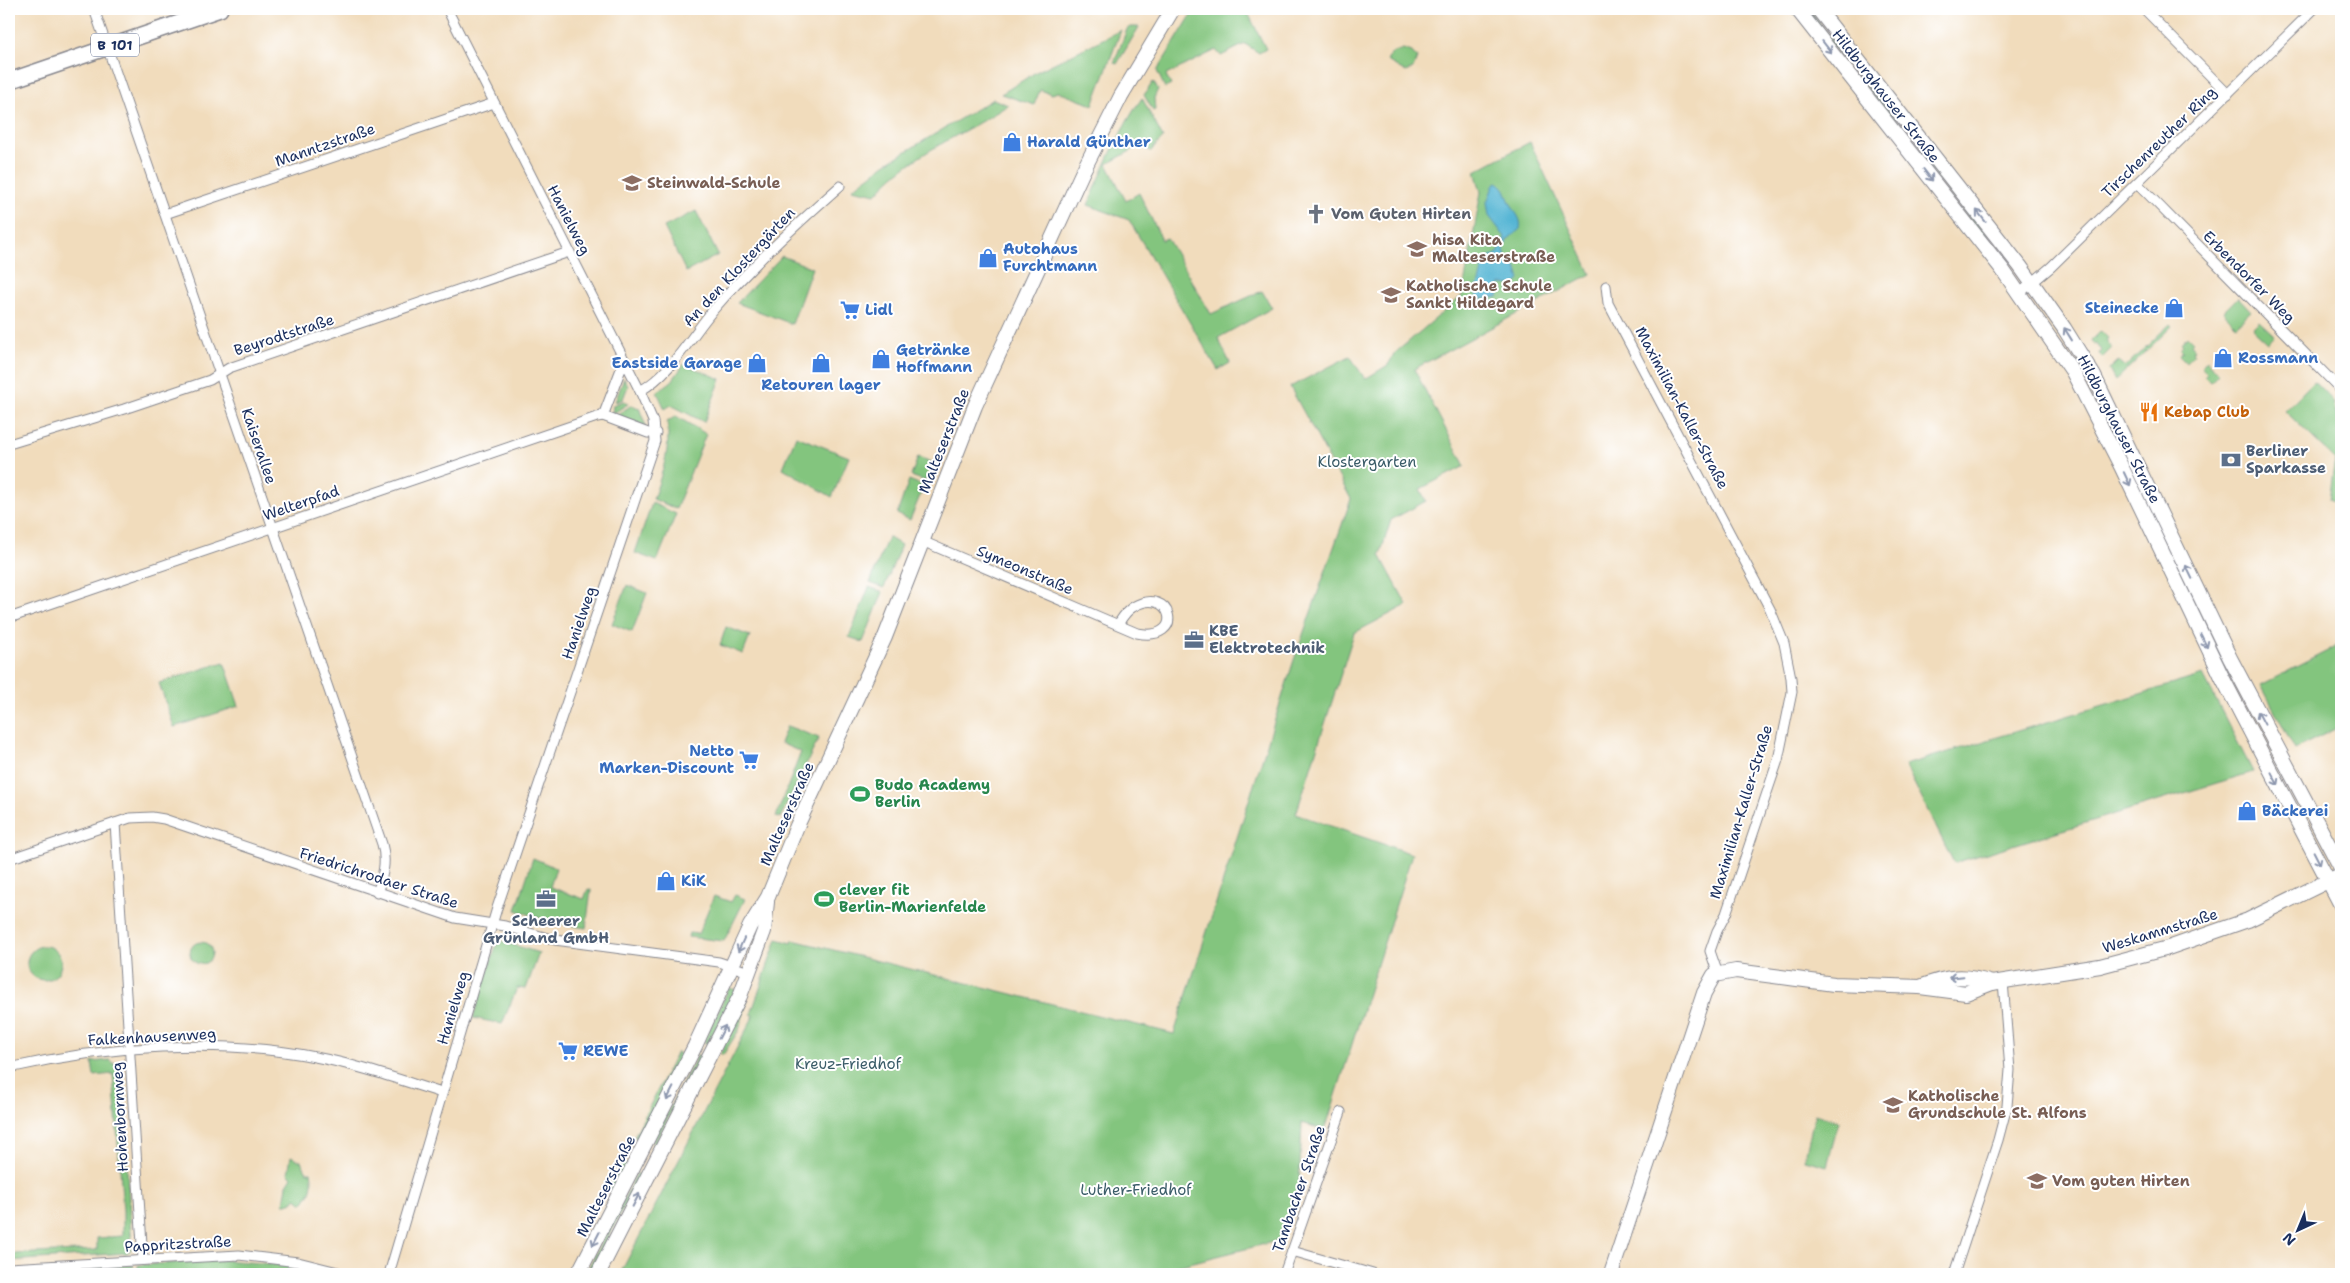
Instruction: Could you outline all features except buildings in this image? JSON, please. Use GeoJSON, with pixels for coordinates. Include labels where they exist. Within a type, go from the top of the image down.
{"type":"FeatureCollection","features":[{"type":"Feature","properties":{"kind":"main road","name":"B 101"},"geometry":{"type":"LineString","coordinates":[[9,81],[220,9]]}},
{"type":"Feature","properties":{"kind":"main road","name":"Malteserstraße"},"geometry":{"type":"LineString","coordinates":[[578,1274],[694,1046],[750,926],[768,897],[797,826],[882,644],[975,406],[1082,173],[1122,96],[1173,9]]}},
{"type":"Feature","properties":{"kind":"main road","name":"Hildburghauser Straße"},"geometry":{"type":"LineString","coordinates":[[1797,9],[2020,293],[2082,388],[2223,679],[2341,905]]}},
{"type":"Feature","properties":{"kind":"main road","name":"Hildburghauser Straße"},"geometry":{"type":"LineString","coordinates":[[1818,9],[2033,283],[2094,376],[2230,658],[2341,868]]}},
{"type":"Feature","properties":{"kind":"main road"},"geometry":{"type":"LineString","coordinates":[[2328,881],[2341,874]]}},
{"type":"Feature","properties":{"kind":"main road","name":"Weskammstraße"},"geometry":{"type":"LineString","coordinates":[[1718,974],[1736,971],[1834,984],[1920,987],[1966,993],[1998,982],[2100,966],[2168,948],[2248,920],[2328,881]]}},
{"type":"Feature","properties":{"kind":"main road","name":"Malteserstraße"},"geometry":{"type":"LineString","coordinates":[[598,1274],[740,996],[764,931],[768,897]]}},
{"type":"Feature","properties":{"kind":"main road"},"geometry":{"type":"LineString","coordinates":[[1611,1274],[1706,988],[1710,980],[1718,974]]}},
{"type":"Feature","properties":{"kind":"main road"},"geometry":{"type":"LineString","coordinates":[[694,1046],[710,1055]]}},
{"type":"Feature","properties":{"kind":"main road"},"geometry":{"type":"LineString","coordinates":[[640,1155],[655,1163]]}},
{"type":"Feature","properties":{"kind":"street","name":"Kaiserallee"},"geometry":{"type":"LineString","coordinates":[[94,9],[382,844],[386,857],[385,869],[377,893]]}},
{"type":"Feature","properties":{"kind":"street","name":"Hanielweg"},"geometry":{"type":"LineString","coordinates":[[389,1274],[493,924],[654,448],[656,433],[653,421],[628,366],[447,9]]}},
{"type":"Feature","properties":{"kind":"street"},"geometry":{"type":"LineString","coordinates":[[2144,9],[2228,94]]}},
{"type":"Feature","properties":{"kind":"street","name":"Tirschenreuther Ring"},"geometry":{"type":"LineString","coordinates":[[2020,293],[2033,283],[2314,9]]}},
{"type":"Feature","properties":{"kind":"street","name":"Manntzstraße"},"geometry":{"type":"LineString","coordinates":[[164,214],[494,102]]}},
{"type":"Feature","properties":{"kind":"street","name":"Erbendorfer Weg"},"geometry":{"type":"LineString","coordinates":[[2137,182],[2341,390]]}},
{"type":"Feature","properties":{"kind":"street","name":"An den Klostergärten"},"geometry":{"type":"LineString","coordinates":[[640,391],[651,385],[666,370],[715,308],[772,249],[840,186]]}},
{"type":"Feature","properties":{"kind":"street","name":"Beyrodtstraße"},"geometry":{"type":"LineString","coordinates":[[9,444],[124,410],[210,380],[229,368],[569,252]]}},
{"type":"Feature","properties":{"kind":"street","name":"Maximilian-Kaller-Straße"},"geometry":{"type":"LineString","coordinates":[[1606,286],[1608,303],[1770,609],[1784,643],[1791,678],[1790,701],[1778,760],[1726,914],[1717,931],[1710,951],[1718,974]]}},
{"type":"Feature","properties":{"kind":"street"},"geometry":{"type":"LineString","coordinates":[[628,366],[622,369],[603,416],[648,433],[656,433]]}},
{"type":"Feature","properties":{"kind":"street","name":"Welterpfad"},"geometry":{"type":"LineString","coordinates":[[9,618],[603,416]]}},
{"type":"Feature","properties":{"kind":"street","name":"Symeonstraße"},"geometry":{"type":"LineString","coordinates":[[922,540],[1137,633],[1158,634],[1166,628],[1170,619],[1167,610],[1162,604],[1154,601],[1144,602],[1131,608],[1118,624]]}},
{"type":"Feature","properties":{"kind":"street","name":"Friedrichrodaer Straße"},"geometry":{"type":"LineString","coordinates":[[9,859],[115,823],[141,817],[164,819],[455,918],[493,924],[555,940],[732,965],[749,972]]}},
{"type":"Feature","properties":{"kind":"street","name":"Hohenbornweg"},"geometry":{"type":"LineString","coordinates":[[115,823],[143,1260]]}},
{"type":"Feature","properties":{"kind":"street"},"geometry":{"type":"LineString","coordinates":[[1954,1274],[2008,1106],[2010,1070],[1998,982]]}},
{"type":"Feature","properties":{"kind":"street","name":"Falkenhausenweg"},"geometry":{"type":"LineString","coordinates":[[9,1068],[62,1057],[130,1050],[202,1046],[278,1051],[346,1064],[442,1093]]}},
{"type":"Feature","properties":{"kind":"street","name":"Tambacher Straße"},"geometry":{"type":"LineString","coordinates":[[1284,1274],[1341,1112]]}},
{"type":"Feature","properties":{"kind":"street"},"geometry":{"type":"LineString","coordinates":[[1292,1251],[1372,1274]]}},
{"type":"Feature","properties":{"kind":"street","name":"Pappritzstraße"},"geometry":{"type":"LineString","coordinates":[[9,1268],[239,1255],[298,1262],[346,1274]]}},
{"type":"Feature","properties":{"kind":"green space"},"geometry":{"type":"Polygon","coordinates":[[[1195,9],[1246,9],[1266,49],[1259,53],[1245,44],[1221,56],[1216,50],[1166,75],[1171,85],[1165,88],[1157,71],[1195,9]]]}},
{"type":"Feature","properties":{"kind":"green space"},"geometry":{"type":"Polygon","coordinates":[[[1803,9],[1808,9],[1849,60],[1846,63],[1803,9]]]}},
{"type":"Feature","properties":{"kind":"green space"},"geometry":{"type":"Polygon","coordinates":[[[1139,27],[1117,64],[1114,63],[1127,29],[1139,27]]]}},
{"type":"Feature","properties":{"kind":"green space"},"geometry":{"type":"Polygon","coordinates":[[[1121,30],[1093,105],[1058,92],[1052,94],[1040,90],[1034,105],[1001,94],[1036,72],[1121,30]]]}},
{"type":"Feature","properties":{"kind":"green space"},"geometry":{"type":"Polygon","coordinates":[[[1403,49],[1412,52],[1417,58],[1413,69],[1406,72],[1387,61],[1392,53],[1403,49]]]}},
{"type":"Feature","properties":{"kind":"green space"},"geometry":{"type":"Polygon","coordinates":[[[1865,80],[1989,237],[1986,240],[1862,82],[1865,80]]]}},
{"type":"Feature","properties":{"kind":"green space"},"geometry":{"type":"Polygon","coordinates":[[[1153,82],[1158,89],[1154,98],[1155,110],[1153,111],[1144,95],[1153,82]]]}},
{"type":"Feature","properties":{"kind":"green space"},"geometry":{"type":"Polygon","coordinates":[[[1142,98],[1163,138],[1150,152],[1145,143],[1107,164],[1126,201],[1139,193],[1162,240],[1167,238],[1211,314],[1262,291],[1272,308],[1218,338],[1230,363],[1218,370],[1129,220],[1088,205],[1119,137],[1142,98]]]}},
{"type":"Feature","properties":{"kind":"green space"},"geometry":{"type":"Polygon","coordinates":[[[993,99],[1008,105],[905,167],[876,194],[852,189],[885,164],[993,99]]]}},
{"type":"Feature","properties":{"kind":"green space"},"geometry":{"type":"Polygon","coordinates":[[[1530,142],[1591,274],[1414,369],[1465,466],[1420,489],[1426,501],[1391,520],[1380,555],[1407,605],[1354,633],[1296,814],[1412,854],[1325,1130],[1302,1123],[1299,1187],[1281,1240],[1146,1274],[620,1274],[754,1015],[751,1014],[777,939],[792,943],[793,940],[1174,1034],[1294,660],[1351,499],[1290,387],[1350,356],[1365,379],[1388,365],[1395,353],[1462,296],[1481,192],[1475,171],[1530,142]]]}},
{"type":"Feature","properties":{"kind":"green space"},"geometry":{"type":"Polygon","coordinates":[[[696,211],[718,255],[686,272],[664,227],[696,211]]]}},
{"type":"Feature","properties":{"kind":"green space"},"geometry":{"type":"Polygon","coordinates":[[[782,256],[812,268],[792,324],[737,303],[782,256]]]}},
{"type":"Feature","properties":{"kind":"green space"},"geometry":{"type":"Polygon","coordinates":[[[2238,297],[2251,311],[2236,325],[2223,312],[2238,297]]]}},
{"type":"Feature","properties":{"kind":"green space"},"geometry":{"type":"Polygon","coordinates":[[[2259,321],[2275,336],[2268,343],[2252,328],[2259,321]]]}},
{"type":"Feature","properties":{"kind":"green space"},"geometry":{"type":"Polygon","coordinates":[[[2170,324],[2172,326],[2115,381],[2109,370],[2118,361],[2125,367],[2170,324]]]}},
{"type":"Feature","properties":{"kind":"green space"},"geometry":{"type":"Polygon","coordinates":[[[2101,331],[2108,338],[2106,341],[2112,348],[2102,358],[2099,353],[2101,351],[2096,343],[2093,344],[2091,341],[2101,331]]]}},
{"type":"Feature","properties":{"kind":"green space"},"geometry":{"type":"Polygon","coordinates":[[[2187,336],[2193,342],[2191,344],[2195,349],[2192,352],[2194,354],[2186,362],[2179,355],[2183,351],[2180,348],[2183,345],[2181,343],[2187,336]]]}},
{"type":"Feature","properties":{"kind":"green space"},"geometry":{"type":"Polygon","coordinates":[[[2207,360],[2218,374],[2211,382],[2204,376],[2207,373],[2201,367],[2207,360]]]}},
{"type":"Feature","properties":{"kind":"green space"},"geometry":{"type":"Polygon","coordinates":[[[684,364],[721,379],[704,422],[671,405],[665,409],[657,392],[672,381],[684,364]]]}},
{"type":"Feature","properties":{"kind":"green space"},"geometry":{"type":"Polygon","coordinates":[[[624,378],[628,386],[623,399],[615,402],[624,378]]]}},
{"type":"Feature","properties":{"kind":"green space"},"geometry":{"type":"Polygon","coordinates":[[[2314,381],[2333,401],[2341,434],[2341,506],[2329,499],[2335,459],[2285,411],[2314,381]]]}},
{"type":"Feature","properties":{"kind":"green space"},"geometry":{"type":"Polygon","coordinates":[[[623,401],[628,404],[612,414],[613,405],[623,401]]]}},
{"type":"Feature","properties":{"kind":"green space"},"geometry":{"type":"Polygon","coordinates":[[[632,405],[639,408],[646,426],[615,416],[632,405]]]}},
{"type":"Feature","properties":{"kind":"green space"},"geometry":{"type":"Polygon","coordinates":[[[676,416],[706,434],[676,509],[653,499],[667,451],[667,422],[676,416]]]}},
{"type":"Feature","properties":{"kind":"green space"},"geometry":{"type":"Polygon","coordinates":[[[796,436],[849,457],[832,497],[783,468],[796,436]]]}},
{"type":"Feature","properties":{"kind":"green space"},"geometry":{"type":"Polygon","coordinates":[[[918,457],[932,462],[925,481],[911,476],[918,457]]]}},
{"type":"Feature","properties":{"kind":"green space"},"geometry":{"type":"Polygon","coordinates":[[[909,480],[924,486],[910,520],[897,514],[909,480]]]}},
{"type":"Feature","properties":{"kind":"green space"},"geometry":{"type":"Polygon","coordinates":[[[652,503],[676,514],[657,561],[635,553],[652,503]]]}},
{"type":"Feature","properties":{"kind":"green space"},"geometry":{"type":"Polygon","coordinates":[[[888,537],[901,545],[884,588],[870,583],[888,537]]]}},
{"type":"Feature","properties":{"kind":"green space"},"geometry":{"type":"Polygon","coordinates":[[[627,585],[647,593],[632,632],[612,624],[627,585]]]}},
{"type":"Feature","properties":{"kind":"green space"},"geometry":{"type":"Polygon","coordinates":[[[869,587],[883,592],[863,642],[849,637],[869,587]]]}},
{"type":"Feature","properties":{"kind":"green space"},"geometry":{"type":"Polygon","coordinates":[[[726,627],[750,636],[743,654],[720,645],[726,627]]]}},
{"type":"Feature","properties":{"kind":"green space"},"geometry":{"type":"Polygon","coordinates":[[[2341,644],[2341,726],[2295,749],[2261,685],[2341,644]]]}},
{"type":"Feature","properties":{"kind":"green space"},"geometry":{"type":"Polygon","coordinates":[[[224,662],[239,706],[174,727],[159,683],[224,662]]]}},
{"type":"Feature","properties":{"kind":"green space"},"geometry":{"type":"Polygon","coordinates":[[[2203,675],[2253,772],[1954,863],[1905,765],[2203,675]]]}},
{"type":"Feature","properties":{"kind":"green space"},"geometry":{"type":"Polygon","coordinates":[[[787,726],[819,738],[780,818],[776,817],[801,752],[780,743],[787,726]]]}},
{"type":"Feature","properties":{"kind":"green space"},"geometry":{"type":"Polygon","coordinates":[[[533,858],[556,868],[550,887],[584,899],[588,889],[591,890],[586,928],[555,923],[516,910],[533,858]]]}},
{"type":"Feature","properties":{"kind":"green space"},"geometry":{"type":"Polygon","coordinates":[[[735,895],[745,899],[724,941],[688,937],[689,933],[698,934],[714,896],[731,902],[735,895]]]}},
{"type":"Feature","properties":{"kind":"green space"},"geometry":{"type":"Polygon","coordinates":[[[498,940],[539,953],[526,989],[517,988],[502,1024],[473,1018],[498,940]]]}},
{"type":"Feature","properties":{"kind":"green space"},"geometry":{"type":"Polygon","coordinates":[[[201,942],[209,945],[212,953],[209,961],[201,964],[193,961],[190,953],[193,945],[201,942]]]}},
{"type":"Feature","properties":{"kind":"green space"},"geometry":{"type":"Polygon","coordinates":[[[44,946],[56,951],[61,963],[56,975],[44,980],[32,975],[27,963],[32,951],[44,946]]]}},
{"type":"Feature","properties":{"kind":"green space"},"geometry":{"type":"Polygon","coordinates":[[[729,988],[736,990],[708,1043],[705,1043],[704,1041],[729,988]]]}},
{"type":"Feature","properties":{"kind":"green space"},"geometry":{"type":"Polygon","coordinates":[[[745,1000],[747,1001],[739,1030],[723,1055],[720,1054],[745,1000]]]}},
{"type":"Feature","properties":{"kind":"green space"},"geometry":{"type":"Polygon","coordinates":[[[677,1052],[683,1057],[642,1138],[634,1137],[677,1052]]]}},
{"type":"Feature","properties":{"kind":"green space"},"geometry":{"type":"Polygon","coordinates":[[[698,1054],[700,1057],[654,1145],[652,1142],[698,1054]]]}},
{"type":"Feature","properties":{"kind":"green space"},"geometry":{"type":"Polygon","coordinates":[[[110,1060],[121,1070],[132,1249],[127,1253],[9,1261],[9,1256],[14,1254],[97,1250],[97,1238],[123,1236],[123,1211],[113,1074],[94,1076],[92,1062],[110,1060]]]}},
{"type":"Feature","properties":{"kind":"green space"},"geometry":{"type":"Polygon","coordinates":[[[1815,1114],[1839,1121],[1827,1166],[1804,1160],[1815,1114]]]}},
{"type":"Feature","properties":{"kind":"green space"},"geometry":{"type":"Polygon","coordinates":[[[291,1156],[301,1161],[307,1172],[311,1172],[311,1189],[308,1197],[302,1204],[297,1198],[291,1203],[284,1204],[287,1185],[292,1177],[288,1173],[291,1156]]]}},
{"type":"Feature","properties":{"kind":"green space"},"geometry":{"type":"Polygon","coordinates":[[[623,1161],[627,1167],[615,1191],[607,1190],[623,1161]]]}},
{"type":"Feature","properties":{"kind":"green space"},"geometry":{"type":"Polygon","coordinates":[[[637,1173],[640,1176],[589,1274],[585,1274],[637,1173]]]}},
{"type":"Feature","properties":{"kind":"green space"},"geometry":{"type":"Polygon","coordinates":[[[222,1260],[286,1265],[328,1274],[138,1274],[138,1265],[222,1260]]]}},
{"type":"Feature","properties":{"kind":"green space"},"geometry":{"type":"Polygon","coordinates":[[[133,1265],[134,1274],[45,1274],[45,1270],[133,1265]]]}},
{"type":"Feature","properties":{"kind":"water"},"geometry":{"type":"Polygon","coordinates":[[[1497,182],[1505,190],[1520,222],[1520,229],[1507,240],[1504,251],[1507,260],[1516,267],[1520,280],[1514,285],[1500,284],[1498,297],[1478,299],[1474,290],[1479,283],[1483,266],[1488,259],[1499,252],[1505,237],[1489,216],[1487,202],[1494,184],[1497,182]]]}},
{"type":"Feature","properties":{"kind":"place","name":"Harald Günther"},"geometry":{"type":"Point","coordinates":[1012,142]}},
{"type":"Feature","properties":{"kind":"place","name":"Steinwald-Schule"},"geometry":{"type":"Point","coordinates":[632,183]}},
{"type":"Feature","properties":{"kind":"place","name":"Vom Guten Hirten"},"geometry":{"type":"Point","coordinates":[1316,214]}},
{"type":"Feature","properties":{"kind":"place","name":"hisa Kita Malteserstraße"},"geometry":{"type":"Point","coordinates":[1417,249]}},
{"type":"Feature","properties":{"kind":"place","name":"Autohaus Furchtmann"},"geometry":{"type":"Point","coordinates":[988,258]}},
{"type":"Feature","properties":{"kind":"place","name":"Katholische Schule Sankt Hildegard"},"geometry":{"type":"Point","coordinates":[1391,295]}},
{"type":"Feature","properties":{"kind":"place","name":"Steinecke"},"geometry":{"type":"Point","coordinates":[2174,308]}},
{"type":"Feature","properties":{"kind":"place","name":"Lidl"},"geometry":{"type":"Point","coordinates":[850,310]}},
{"type":"Feature","properties":{"kind":"place","name":"Rossmann"},"geometry":{"type":"Point","coordinates":[2223,358]}},
{"type":"Feature","properties":{"kind":"place","name":"Getränke Hoffmann"},"geometry":{"type":"Point","coordinates":[881,359]}},
{"type":"Feature","properties":{"kind":"place","name":"Eastside Garage"},"geometry":{"type":"Point","coordinates":[757,363]}},
{"type":"Feature","properties":{"kind":"place","name":"Retouren lager"},"geometry":{"type":"Point","coordinates":[821,363]}},
{"type":"Feature","properties":{"kind":"place","name":"Kebap Club"},"geometry":{"type":"Point","coordinates":[2149,412]}},
{"type":"Feature","properties":{"kind":"place","name":"Berliner Sparkasse"},"geometry":{"type":"Point","coordinates":[2231,460]}},
{"type":"Feature","properties":{"kind":"place","name":"KBE Elektrotechnik"},"geometry":{"type":"Point","coordinates":[1194,640]}},
{"type":"Feature","properties":{"kind":"place","name":"Netto Marken-Discount"},"geometry":{"type":"Point","coordinates":[749,760]}},
{"type":"Feature","properties":{"kind":"place","name":"Budo Academy Berlin"},"geometry":{"type":"Point","coordinates":[860,794]}},
{"type":"Feature","properties":{"kind":"place","name":"Bäckerei"},"geometry":{"type":"Point","coordinates":[2247,811]}},
{"type":"Feature","properties":{"kind":"place","name":"KiK"},"geometry":{"type":"Point","coordinates":[666,881]}},
{"type":"Feature","properties":{"kind":"place","name":"Scheerer Grünland GmbH"},"geometry":{"type":"Point","coordinates":[546,899]}},
{"type":"Feature","properties":{"kind":"place","name":"clever fit Berlin-Marienfelde"},"geometry":{"type":"Point","coordinates":[824,899]}},
{"type":"Feature","properties":{"kind":"place","name":"REWE"},"geometry":{"type":"Point","coordinates":[568,1051]}},
{"type":"Feature","properties":{"kind":"place","name":"Katholische Grundschule St. Alfons"},"geometry":{"type":"Point","coordinates":[1893,1105]}},
{"type":"Feature","properties":{"kind":"place","name":"Vom guten Hirten"},"geometry":{"type":"Point","coordinates":[2037,1181]}},
{"type":"Feature","properties":{"kind":"park label","name":"Klostergarten"},"geometry":{"type":"Point","coordinates":[1367,462]}},
{"type":"Feature","properties":{"kind":"park label","name":"Kreuz-Friedhof"},"geometry":{"type":"Point","coordinates":[848,1064]}},
{"type":"Feature","properties":{"kind":"park label","name":"Luther-Friedhof"},"geometry":{"type":"Point","coordinates":[1136,1190]}}]}
